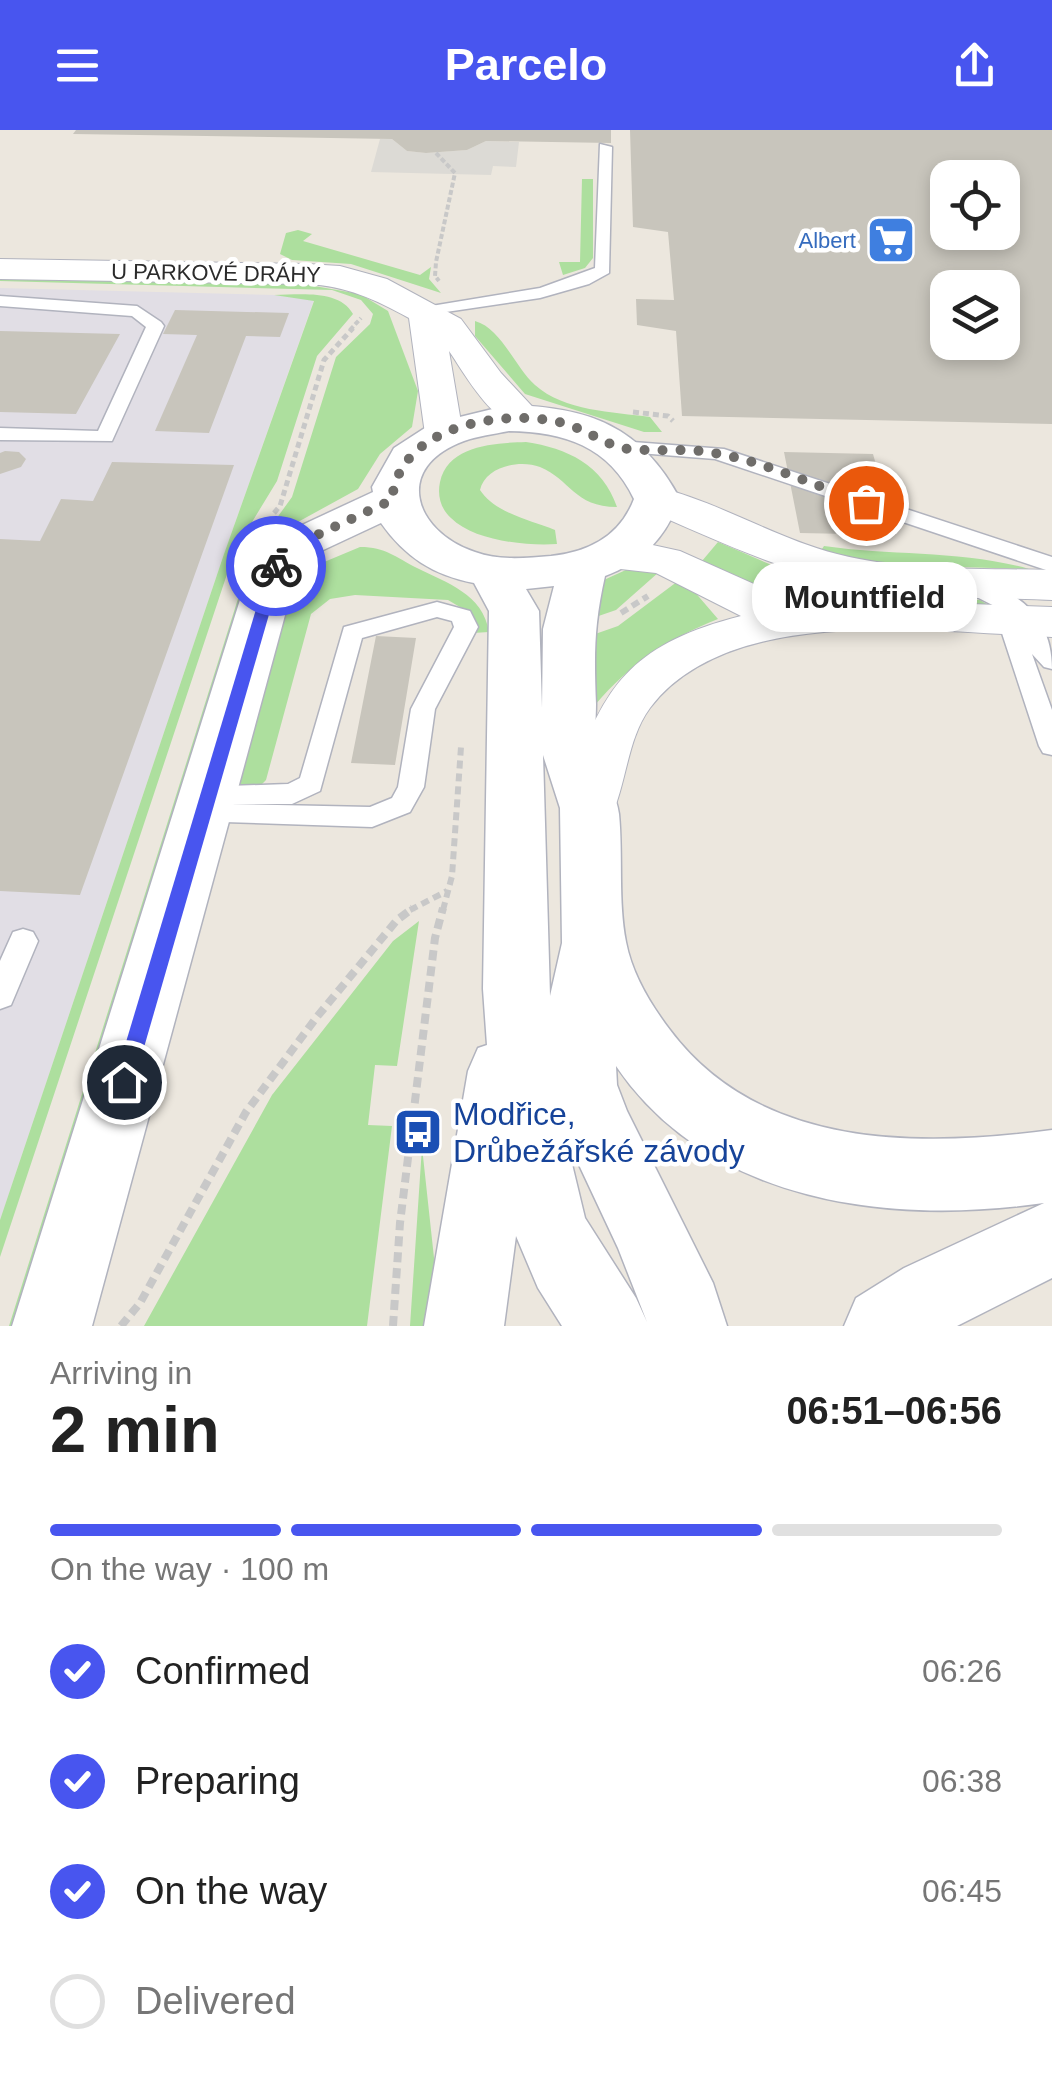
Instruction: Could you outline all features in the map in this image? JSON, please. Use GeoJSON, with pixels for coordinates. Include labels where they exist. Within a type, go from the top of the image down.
{"type":"FeatureCollection","features":[{"type":"Feature","properties":{"kind":"street","name":"U PARKOVÉ DRÁHY"},"geometry":{"type":"LineString","coordinates":[[0,269],[340,276],[375,286],[449,326],[488,381],[524,418]]}},
{"type":"Feature","properties":{"kind":"street"},"geometry":{"type":"LineString","coordinates":[[425,312],[444,434]]}},
{"type":"Feature","properties":{"kind":"street"},"geometry":{"type":"LineString","coordinates":[[688,1326],[677,1292],[598,1128],[582,1085],[579,1014],[594,944],[589,808],[570,749],[568,629],[596,561],[639,536],[656,500],[646,475],[620,448],[572,425],[524,418],[484,422],[444,434],[408,460],[398,474],[392,500],[401,524],[422,546],[453,563],[493,573],[542,575],[596,561],[638,554],[663,557],[697,570],[758,608],[800,620]]}},
{"type":"Feature","properties":{"kind":"street"},"geometry":{"type":"LineString","coordinates":[[52,1326],[280,558],[302,542],[392,500]]}},
{"type":"Feature","properties":{"kind":"street"},"geometry":{"type":"LineString","coordinates":[[656,500],[829,567],[884,577],[954,581],[1035,612]]}},
{"type":"Feature","properties":{"kind":"street"},"geometry":{"type":"LineString","coordinates":[[493,573],[514,611],[516,990],[532,1156],[539,1192],[565,1261],[608,1326]]}},
{"type":"Feature","properties":{"kind":"street"},"geometry":{"type":"LineString","coordinates":[[589,808],[617,723],[635,693],[666,665],[735,632],[800,620],[1035,612]]}},
{"type":"Feature","properties":{"kind":"street"},"geometry":{"type":"LineString","coordinates":[[594,944],[628,1028],[644,1052],[684,1098],[740,1138],[780,1153],[934,1179],[996,1177],[1052,1166]]}},
{"type":"Feature","properties":{"kind":"street"},"geometry":{"type":"LineString","coordinates":[[464,1326],[516,990]]}},
{"type":"Feature","properties":{"kind":"street"},"geometry":{"type":"LineString","coordinates":[[884,1326],[932,1296],[1052,1238]]}},
{"type":"Feature","properties":{"kind":"lane"},"geometry":{"type":"LineString","coordinates":[[425,312],[466,301],[562,289],[603,270],[605,148]]}},
{"type":"Feature","properties":{"kind":"lane"},"geometry":{"type":"LineString","coordinates":[[0,302],[79,304],[137,311],[155,326],[104,436],[0,434]]}},
{"type":"Feature","properties":{"kind":"lane"},"geometry":{"type":"LineString","coordinates":[[620,448],[718,453],[1052,565]]}},
{"type":"Feature","properties":{"kind":"lane"},"geometry":{"type":"LineString","coordinates":[[429,607],[445,608],[462,616],[466,627],[423,709],[411,788],[402,805],[372,817],[205,804],[292,794],[311,784],[352,633],[364,626],[399,623],[429,607]]}},
{"type":"Feature","properties":{"kind":"lane"},"geometry":{"type":"LineString","coordinates":[[1035,612],[1040,649],[1052,662]]}},
{"type":"Feature","properties":{"kind":"lane"},"geometry":{"type":"LineString","coordinates":[[1035,612],[1052,746]]}},
{"type":"Feature","properties":{"kind":"lane"},"geometry":{"type":"LineString","coordinates":[[0,996],[22,940]]}},
{"type":"Feature","properties":{"kind":"path"},"geometry":{"type":"LineString","coordinates":[[436,153],[455,174]]}},
{"type":"Feature","properties":{"kind":"path"},"geometry":{"type":"LineString","coordinates":[[270,518],[280,506],[324,360],[356,326],[361,318],[360,306]]}},
{"type":"Feature","properties":{"kind":"path"},"geometry":{"type":"LineString","coordinates":[[121,1326],[140,1303],[246,1112],[316,1018],[396,920],[418,904],[448,891]]}},
{"type":"Feature","properties":{"kind":"shaded area"},"geometry":{"type":"Polygon","coordinates":[[[380,139],[392,139],[407,151],[426,153],[467,150],[486,141],[519,142],[516,167],[493,166],[491,175],[371,172],[380,139]]]}},
{"type":"Feature","properties":{"kind":"shaded area"},"geometry":{"type":"Polygon","coordinates":[[[0,288],[274,295],[314,300],[224,554],[0,1220],[0,288]]]}},
{"type":"Feature","properties":{"kind":"green space"},"geometry":{"type":"Polygon","coordinates":[[[582,179],[593,179],[593,258],[585,268],[563,275],[559,262],[580,262],[582,179]]]}},
{"type":"Feature","properties":{"kind":"green space"},"geometry":{"type":"Polygon","coordinates":[[[298,230],[312,234],[303,241],[420,275],[431,267],[429,279],[441,293],[351,264],[292,260],[280,254],[286,233],[298,230]]]}},
{"type":"Feature","properties":{"kind":"green space"},"geometry":{"type":"Polygon","coordinates":[[[0,277],[303,284],[360,294],[388,311],[418,391],[412,427],[380,454],[358,489],[276,534],[259,557],[21,1326],[9,1326],[253,551],[292,497],[336,357],[370,324],[373,314],[361,300],[332,290],[0,281],[0,277]]]}},
{"type":"Feature","properties":{"kind":"green space"},"geometry":{"type":"Polygon","coordinates":[[[274,295],[328,297],[347,306],[353,314],[317,356],[277,481],[235,550],[0,1257],[0,1220],[224,554],[314,301],[274,295]]]}},
{"type":"Feature","properties":{"kind":"green space"},"geometry":{"type":"Polygon","coordinates":[[[475,321],[493,331],[528,377],[547,394],[590,409],[650,417],[662,432],[644,432],[525,394],[475,336],[475,321]]]}},
{"type":"Feature","properties":{"kind":"green space"},"geometry":{"type":"Polygon","coordinates":[[[526,442],[556,449],[582,461],[603,480],[617,507],[582,498],[550,472],[522,464],[496,471],[480,490],[504,510],[555,530],[557,544],[516,543],[486,537],[461,526],[441,502],[440,482],[452,460],[474,448],[526,442]]]}},
{"type":"Feature","properties":{"kind":"green space"},"geometry":{"type":"Polygon","coordinates":[[[718,542],[821,583],[872,594],[980,600],[993,608],[797,604],[702,561],[718,542]]]}},
{"type":"Feature","properties":{"kind":"green space"},"geometry":{"type":"Polygon","coordinates":[[[824,546],[953,556],[1029,569],[892,565],[820,552],[824,546]]]}},
{"type":"Feature","properties":{"kind":"green space"},"geometry":{"type":"Polygon","coordinates":[[[360,547],[390,553],[462,591],[479,608],[489,632],[473,633],[470,613],[448,600],[355,595],[330,599],[311,614],[266,780],[260,786],[245,788],[239,783],[290,592],[317,565],[360,547]]]}},
{"type":"Feature","properties":{"kind":"green space"},"geometry":{"type":"Polygon","coordinates":[[[628,569],[659,572],[616,610],[584,621],[595,584],[628,569]]]}},
{"type":"Feature","properties":{"kind":"green space"},"geometry":{"type":"Polygon","coordinates":[[[678,581],[687,583],[718,619],[651,654],[595,705],[581,639],[618,626],[678,581]]]}},
{"type":"Feature","properties":{"kind":"green space"},"geometry":{"type":"Polygon","coordinates":[[[419,921],[397,1066],[375,1065],[368,1125],[392,1126],[367,1326],[144,1326],[272,1095],[393,941],[419,921]]]}},
{"type":"Feature","properties":{"kind":"green space"},"geometry":{"type":"Polygon","coordinates":[[[422,1147],[439,1304],[436,1326],[410,1326],[422,1147]]]}},
{"type":"Feature","properties":{"kind":"building"},"geometry":{"type":"Polygon","coordinates":[[[76,130],[611,130],[611,143],[486,141],[467,150],[426,153],[407,151],[392,139],[73,134],[76,130]]]}},
{"type":"Feature","properties":{"kind":"building"},"geometry":{"type":"Polygon","coordinates":[[[630,130],[1052,130],[1052,424],[682,416],[676,331],[637,325],[636,299],[674,300],[668,232],[633,227],[630,130]]]}},
{"type":"Feature","properties":{"kind":"building"},"geometry":{"type":"Polygon","coordinates":[[[175,310],[289,313],[280,337],[246,336],[209,433],[155,431],[197,335],[163,334],[175,310]]]}},
{"type":"Feature","properties":{"kind":"building"},"geometry":{"type":"Polygon","coordinates":[[[0,331],[120,334],[76,414],[0,412],[0,331]]]}},
{"type":"Feature","properties":{"kind":"building"},"geometry":{"type":"Polygon","coordinates":[[[19,452],[26,459],[21,467],[0,474],[0,453],[19,452]]]}},
{"type":"Feature","properties":{"kind":"building"},"geometry":{"type":"Polygon","coordinates":[[[784,452],[873,454],[896,535],[800,533],[784,452]]]}},
{"type":"Feature","properties":{"kind":"building"},"geometry":{"type":"Polygon","coordinates":[[[112,462],[234,465],[80,895],[0,891],[0,539],[40,541],[61,499],[93,501],[112,462]]]}},
{"type":"Feature","properties":{"kind":"building"},"geometry":{"type":"Polygon","coordinates":[[[376,636],[416,638],[395,765],[351,763],[376,636]]]}},
{"type":"Feature","properties":{"kind":"way so far"},"geometry":{"type":"LineString","coordinates":[[276,566],[280,558],[302,542],[392,500],[398,474],[408,460],[444,434],[509,418],[572,425],[620,448],[718,453],[866,503]]}},
{"type":"Feature","properties":{"kind":"place","name":"Albert"},"geometry":{"type":"Point","coordinates":[891,240]}},
{"type":"Feature","properties":{"kind":"place","name":"Mountfield"},"geometry":{"type":"Point","coordinates":[866,503]}},
{"type":"Feature","properties":{"kind":"place","name":"Modřice, Drůbežářské závody"},"geometry":{"type":"Point","coordinates":[418,1132]}},
{"type":"Feature","properties":{"kind":"route"},"geometry":{"type":"LineString","coordinates":[[124,1082],[276,566]]}}]}
